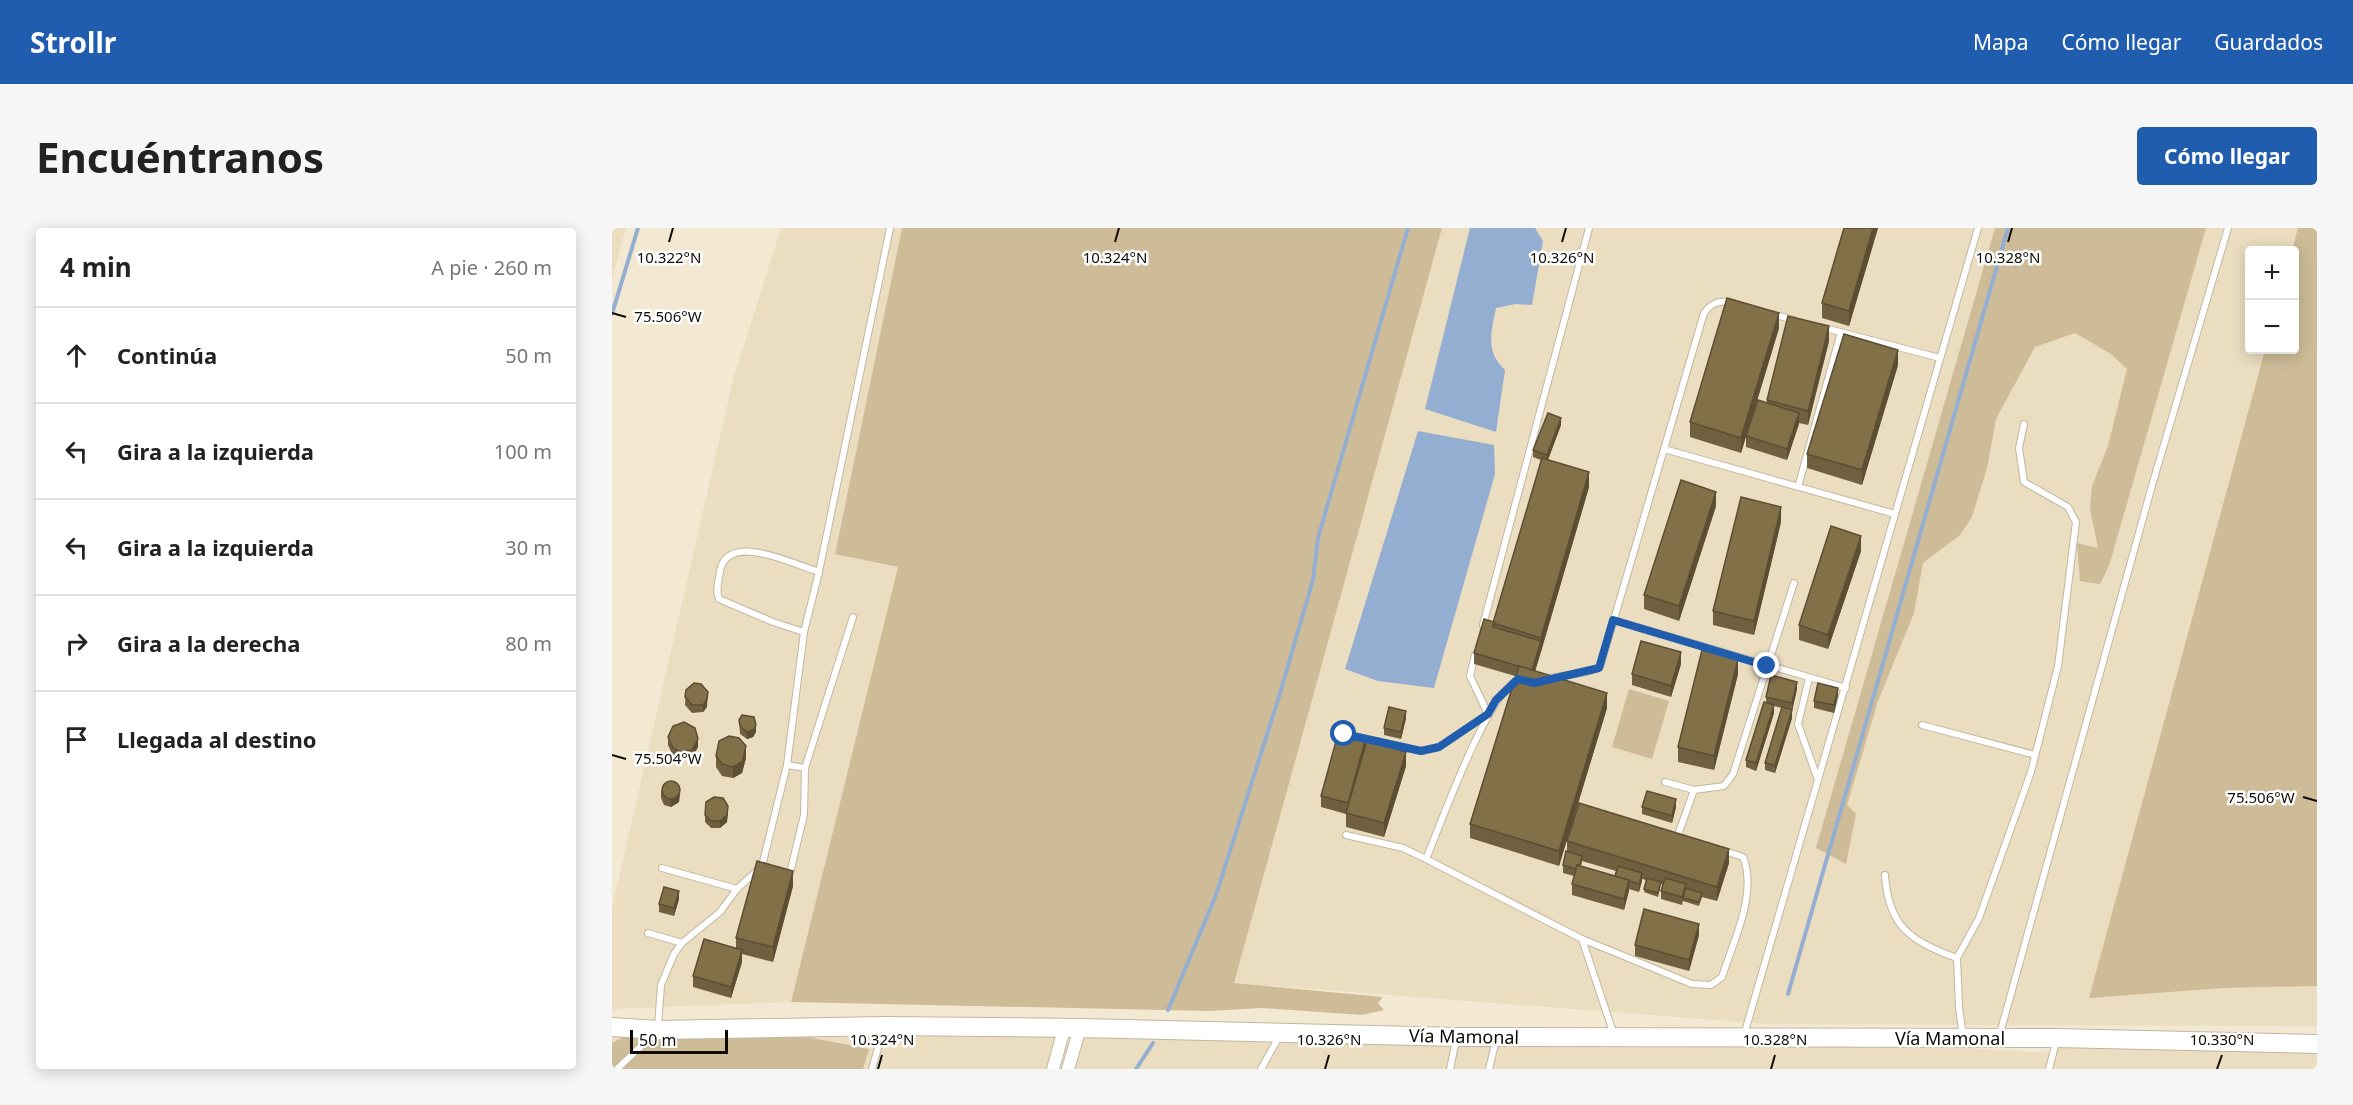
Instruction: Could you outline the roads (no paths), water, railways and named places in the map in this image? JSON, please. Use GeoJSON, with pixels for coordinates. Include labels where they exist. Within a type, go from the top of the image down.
{"type":"FeatureCollection","features":[{"type":"Feature","properties":{"kind":"street","name":"Vía Mamonal"},"geometry":{"type":"LineString","coordinates":[[612,1027],[658,1030],[884,1026],[1457,1037],[1964,1037],[2317,1044]]}},
{"type":"Feature","properties":{"kind":"street"},"geometry":{"type":"LineString","coordinates":[[1053,1069],[1072,1029]]}},
{"type":"Feature","properties":{"kind":"street"},"geometry":{"type":"LineString","coordinates":[[1068,1069],[1072,1029]]}},
{"type":"Feature","properties":{"kind":"lane"},"geometry":{"type":"LineString","coordinates":[[617,1069],[658,1030],[661,985],[674,954],[682,943],[720,912],[737,889],[762,866],[787,765],[804,632],[819,572],[890,228]]}},
{"type":"Feature","properties":{"kind":"lane"},"geometry":{"type":"LineString","coordinates":[[1482,630],[1589,228]]}},
{"type":"Feature","properties":{"kind":"lane"},"geometry":{"type":"LineString","coordinates":[[1744,1036],[1978,228]]}},
{"type":"Feature","properties":{"kind":"lane"},"geometry":{"type":"LineString","coordinates":[[1999,1038],[2150,494],[2228,228]]}},
{"type":"Feature","properties":{"kind":"lane"},"geometry":{"type":"LineString","coordinates":[[1539,682],[1599,668],[1704,313],[1709,306],[1722,301],[1744,306]]}},
{"type":"Feature","properties":{"kind":"lane"},"geometry":{"type":"LineString","coordinates":[[1765,312],[1798,321]]}},
{"type":"Feature","properties":{"kind":"lane"},"geometry":{"type":"LineString","coordinates":[[1809,324],[1940,358]]}},
{"type":"Feature","properties":{"kind":"lane"},"geometry":{"type":"LineString","coordinates":[[1798,487],[1841,332]]}},
{"type":"Feature","properties":{"kind":"lane"},"geometry":{"type":"LineString","coordinates":[[1964,1037],[1959,1007],[1957,958],[1979,918],[2035,755],[2058,666],[2076,522],[2068,507],[2024,482],[2019,448],[2024,424]]}},
{"type":"Feature","properties":{"kind":"lane"},"geometry":{"type":"LineString","coordinates":[[1664,449],[1895,514]]}},
{"type":"Feature","properties":{"kind":"lane"},"geometry":{"type":"LineString","coordinates":[[804,632],[718,599],[716,593],[722,561],[733,552],[747,550],[819,572]]}},
{"type":"Feature","properties":{"kind":"lane"},"geometry":{"type":"LineString","coordinates":[[1665,782],[1695,790],[1724,786],[1733,774],[1794,583]]}},
{"type":"Feature","properties":{"kind":"lane"},"geometry":{"type":"LineString","coordinates":[[781,871],[790,873],[801,827],[805,768],[854,617]]}},
{"type":"Feature","properties":{"kind":"lane"},"geometry":{"type":"LineString","coordinates":[[1613,620],[1846,688]]}},
{"type":"Feature","properties":{"kind":"lane"},"geometry":{"type":"LineString","coordinates":[[1476,653],[1470,676],[1488,714]]}},
{"type":"Feature","properties":{"kind":"lane"},"geometry":{"type":"LineString","coordinates":[[1809,678],[1798,724],[1818,781]]}},
{"type":"Feature","properties":{"kind":"lane"},"geometry":{"type":"LineString","coordinates":[[1426,859],[1488,714],[1508,686],[1518,679],[1526,681]]}},
{"type":"Feature","properties":{"kind":"lane"},"geometry":{"type":"LineString","coordinates":[[1344,734],[1421,751],[1439,747],[1488,714]]}},
{"type":"Feature","properties":{"kind":"lane"},"geometry":{"type":"LineString","coordinates":[[1922,725],[2035,755]]}},
{"type":"Feature","properties":{"kind":"lane"},"geometry":{"type":"LineString","coordinates":[[787,765],[805,768]]}},
{"type":"Feature","properties":{"kind":"lane"},"geometry":{"type":"LineString","coordinates":[[1678,835],[1695,790]]}},
{"type":"Feature","properties":{"kind":"lane"},"geometry":{"type":"LineString","coordinates":[[1667,832],[1689,839]]}},
{"type":"Feature","properties":{"kind":"lane"},"geometry":{"type":"LineString","coordinates":[[1346,835],[1403,849],[1582,939],[1692,984],[1711,985],[1722,977],[1746,897],[1748,869],[1743,857],[1711,846]]}},
{"type":"Feature","properties":{"kind":"lane"},"geometry":{"type":"LineString","coordinates":[[762,866],[772,868]]}},
{"type":"Feature","properties":{"kind":"lane"},"geometry":{"type":"LineString","coordinates":[[662,868],[737,889]]}},
{"type":"Feature","properties":{"kind":"lane"},"geometry":{"type":"LineString","coordinates":[[1885,875],[1886,897],[1896,921],[1923,945],[1957,958]]}},
{"type":"Feature","properties":{"kind":"lane"},"geometry":{"type":"LineString","coordinates":[[648,933],[682,943]]}},
{"type":"Feature","properties":{"kind":"lane"},"geometry":{"type":"LineString","coordinates":[[1582,939],[1615,1036]]}},
{"type":"Feature","properties":{"kind":"lane"},"geometry":{"type":"LineString","coordinates":[[872,1069],[884,1026]]}},
{"type":"Feature","properties":{"kind":"lane"},"geometry":{"type":"LineString","coordinates":[[1261,1069],[1282,1032]]}},
{"type":"Feature","properties":{"kind":"lane"},"geometry":{"type":"LineString","coordinates":[[1450,1069],[1457,1037]]}},
{"type":"Feature","properties":{"kind":"lane"},"geometry":{"type":"LineString","coordinates":[[1489,1069],[1497,1037]]}},
{"type":"Feature","properties":{"kind":"lane"},"geometry":{"type":"LineString","coordinates":[[2049,1069],[2057,1038]]}},
{"type":"Feature","properties":{"kind":"water"},"geometry":{"type":"Polygon","coordinates":[[[1470,228],[1535,228],[1543,241],[1532,305],[1516,304],[1496,308],[1491,334],[1492,349],[1494,356],[1505,370],[1496,432],[1425,409],[1470,228]]]}},
{"type":"Feature","properties":{"kind":"water"},"geometry":{"type":"Polygon","coordinates":[[[1418,431],[1494,445],[1495,474],[1434,688],[1378,681],[1345,669],[1418,431]]]}},
{"type":"Feature","properties":{"kind":"waterway"},"geometry":{"type":"LineString","coordinates":[[612,314],[638,228]]}},
{"type":"Feature","properties":{"kind":"waterway"},"geometry":{"type":"LineString","coordinates":[[1168,1010],[1216,895],[1278,700],[1313,580],[1318,538],[1408,228]]}},
{"type":"Feature","properties":{"kind":"waterway"},"geometry":{"type":"LineString","coordinates":[[1788,994],[2008,228]]}},
{"type":"Feature","properties":{"kind":"waterway"},"geometry":{"type":"LineString","coordinates":[[1136,1069],[1153,1043]]}}]}
